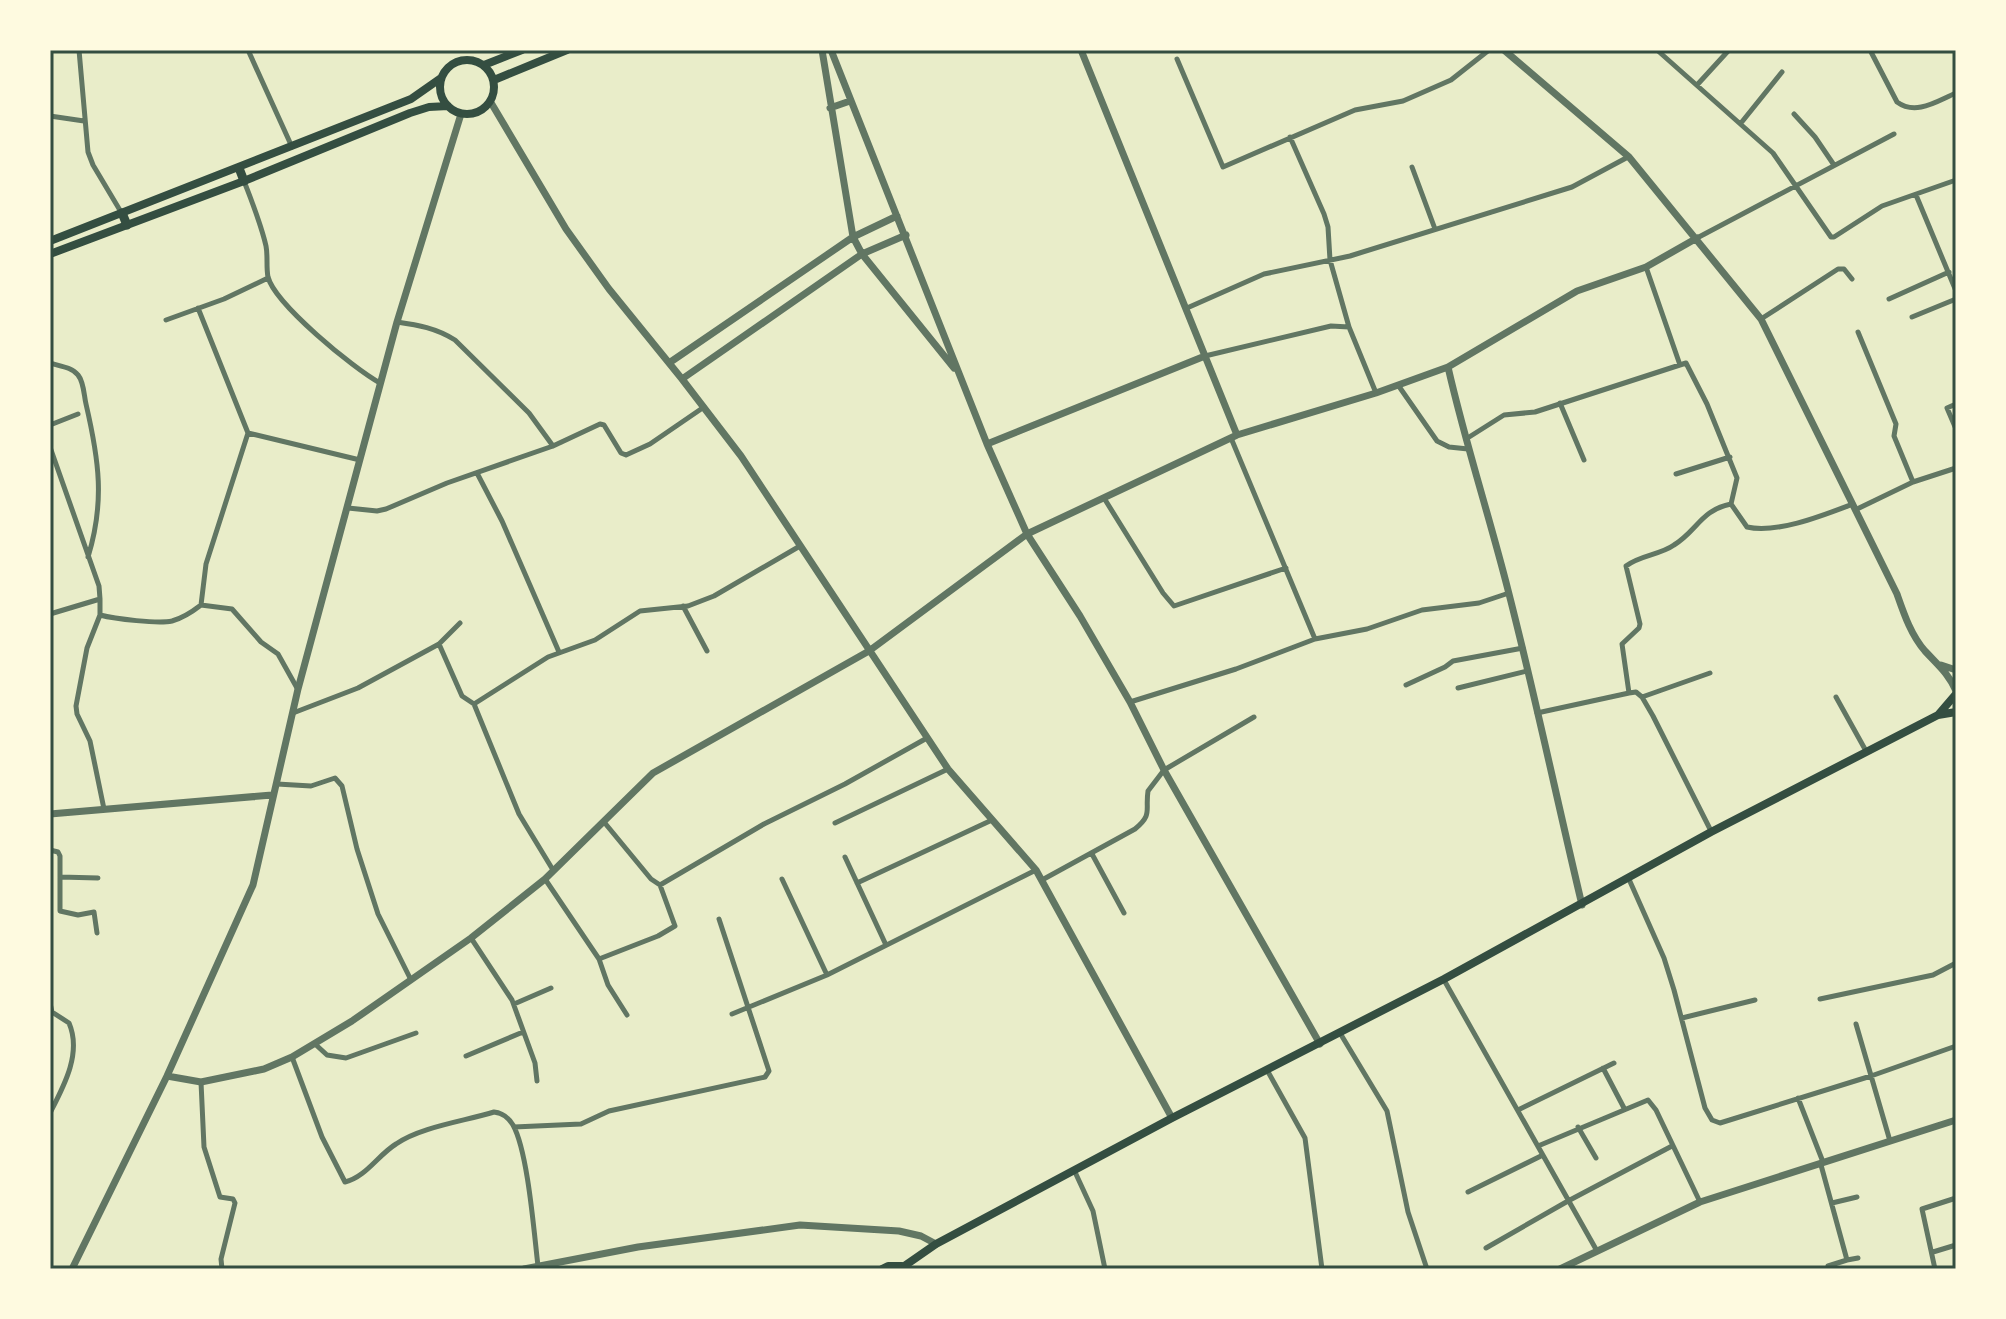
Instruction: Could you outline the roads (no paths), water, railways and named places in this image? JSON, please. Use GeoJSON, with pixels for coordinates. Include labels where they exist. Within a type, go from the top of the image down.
{"type":"FeatureCollection","features":[{"type":"Feature","properties":{"kind":"main road"},"geometry":{"type":"LineString","coordinates":[[479,50],[480,63],[494,80],[494,91],[490,101],[478,112],[461,114],[448,106],[440,93],[445,69],[457,61],[480,63],[522,50]]}},
{"type":"Feature","properties":{"kind":"main road"},"geometry":{"type":"LineString","coordinates":[[494,80],[567,50]]}},
{"type":"Feature","properties":{"kind":"main road"},"geometry":{"type":"LineString","coordinates":[[50,241],[411,99],[441,78]]}},
{"type":"Feature","properties":{"kind":"main road"},"geometry":{"type":"LineString","coordinates":[[50,254],[244,181],[410,113],[429,107],[448,106]]}},
{"type":"Feature","properties":{"kind":"main road"},"geometry":{"type":"LineString","coordinates":[[239,168],[244,181]]}},
{"type":"Feature","properties":{"kind":"main road"},"geometry":{"type":"LineString","coordinates":[[122,213],[127,225]]}},
{"type":"Feature","properties":{"kind":"main road"},"geometry":{"type":"LineString","coordinates":[[1938,715],[1956,693]]}},
{"type":"Feature","properties":{"kind":"main road"},"geometry":{"type":"LineString","coordinates":[[882,1269],[905,1266],[936,1244],[1172,1118],[1444,979],[1711,832],[1938,715],[1956,712]]}},
{"type":"Feature","properties":{"kind":"street"},"geometry":{"type":"LineString","coordinates":[[79,50],[84,121],[93,165],[122,213]]}},
{"type":"Feature","properties":{"kind":"street"},"geometry":{"type":"LineString","coordinates":[[248,50],[292,148]]}},
{"type":"Feature","properties":{"kind":"street"},"geometry":{"type":"LineString","coordinates":[[822,50],[853,237],[862,254],[961,376]]}},
{"type":"Feature","properties":{"kind":"street"},"geometry":{"type":"LineString","coordinates":[[831,50],[987,444],[1027,534],[1130,702],[1164,770],[1320,1044]]}},
{"type":"Feature","properties":{"kind":"street"},"geometry":{"type":"LineString","coordinates":[[1081,50],[1187,308],[1315,639]]}},
{"type":"Feature","properties":{"kind":"street"},"geometry":{"type":"LineString","coordinates":[[1177,59],[1223,167],[1355,110],[1403,101],[1451,80],[1489,50]]}},
{"type":"Feature","properties":{"kind":"street"},"geometry":{"type":"LineString","coordinates":[[1504,50],[1629,157],[1761,319],[1897,594],[1908,624],[1924,650],[1950,676],[1956,693]]}},
{"type":"Feature","properties":{"kind":"street"},"geometry":{"type":"LineString","coordinates":[[1657,50],[1773,153],[1828,235],[1834,237],[1882,206],[1956,180]]}},
{"type":"Feature","properties":{"kind":"street"},"geometry":{"type":"LineString","coordinates":[[1697,85],[1729,50]]}},
{"type":"Feature","properties":{"kind":"street"},"geometry":{"type":"LineString","coordinates":[[1870,50],[1897,102],[1904,108],[1917,109],[1956,93]]}},
{"type":"Feature","properties":{"kind":"street"},"geometry":{"type":"LineString","coordinates":[[1741,123],[1782,72]]}},
{"type":"Feature","properties":{"kind":"street"},"geometry":{"type":"LineString","coordinates":[[490,101],[566,229],[609,289],[741,456],[948,769],[1036,870],[1172,1118]]}},
{"type":"Feature","properties":{"kind":"street"},"geometry":{"type":"LineString","coordinates":[[830,108],[850,101]]}},
{"type":"Feature","properties":{"kind":"street"},"geometry":{"type":"LineString","coordinates":[[72,1269],[167,1076],[253,885],[298,689],[397,322],[461,114]]}},
{"type":"Feature","properties":{"kind":"street"},"geometry":{"type":"LineString","coordinates":[[1794,114],[1834,165]]}},
{"type":"Feature","properties":{"kind":"street"},"geometry":{"type":"LineString","coordinates":[[50,116],[84,121]]}},
{"type":"Feature","properties":{"kind":"street"},"geometry":{"type":"LineString","coordinates":[[167,1076],[201,1082],[264,1069],[292,1057],[352,1021],[471,938],[545,879],[653,773],[869,651],[1027,534],[1234,436],[1376,393],[1448,367],[1577,291],[1646,267],[1894,134]]}},
{"type":"Feature","properties":{"kind":"street"},"geometry":{"type":"LineString","coordinates":[[1290,137],[1324,214],[1330,260],[1349,327],[1376,393]]}},
{"type":"Feature","properties":{"kind":"street"},"geometry":{"type":"LineString","coordinates":[[1187,308],[1264,274],[1379,248],[1572,187],[1629,157]]}},
{"type":"Feature","properties":{"kind":"street"},"geometry":{"type":"LineString","coordinates":[[1412,167],[1435,229]]}},
{"type":"Feature","properties":{"kind":"street"},"geometry":{"type":"LineString","coordinates":[[244,181],[267,250],[268,278],[278,294],[340,357],[381,383]]}},
{"type":"Feature","properties":{"kind":"street"},"geometry":{"type":"LineString","coordinates":[[1916,195],[1956,291]]}},
{"type":"Feature","properties":{"kind":"street"},"geometry":{"type":"LineString","coordinates":[[669,363],[853,237],[897,216]]}},
{"type":"Feature","properties":{"kind":"street"},"geometry":{"type":"LineString","coordinates":[[682,379],[862,254],[906,235]]}},
{"type":"Feature","properties":{"kind":"street"},"geometry":{"type":"LineString","coordinates":[[1646,267],[1680,365]]}},
{"type":"Feature","properties":{"kind":"street"},"geometry":{"type":"LineString","coordinates":[[1761,319],[1838,269],[1844,269],[1852,279]]}},
{"type":"Feature","properties":{"kind":"street"},"geometry":{"type":"LineString","coordinates":[[1889,299],[1949,272]]}},
{"type":"Feature","properties":{"kind":"street"},"geometry":{"type":"LineString","coordinates":[[166,320],[224,299],[268,278]]}},
{"type":"Feature","properties":{"kind":"street"},"geometry":{"type":"LineString","coordinates":[[1912,317],[1956,299]]}},
{"type":"Feature","properties":{"kind":"street"},"geometry":{"type":"LineString","coordinates":[[198,308],[248,433],[206,564],[201,605]]}},
{"type":"Feature","properties":{"kind":"street"},"geometry":{"type":"LineString","coordinates":[[397,322],[442,332],[455,340],[529,413],[553,446]]}},
{"type":"Feature","properties":{"kind":"street"},"geometry":{"type":"LineString","coordinates":[[987,444],[1205,356],[1331,326],[1349,327]]}},
{"type":"Feature","properties":{"kind":"street"},"geometry":{"type":"LineString","coordinates":[[1858,332],[1896,424],[1894,436],[1913,482]]}},
{"type":"Feature","properties":{"kind":"street"},"geometry":{"type":"LineString","coordinates":[[50,363],[72,369],[79,375],[88,414],[100,490],[99,518],[88,557]]}},
{"type":"Feature","properties":{"kind":"street"},"geometry":{"type":"LineString","coordinates":[[1465,440],[1504,415],[1535,412],[1686,363],[1730,457],[1737,478],[1731,504],[1747,527],[1799,522],[1854,507],[1956,468]]}},
{"type":"Feature","properties":{"kind":"street"},"geometry":{"type":"LineString","coordinates":[[1448,367],[1523,648],[1582,905]]}},
{"type":"Feature","properties":{"kind":"street"},"geometry":{"type":"LineString","coordinates":[[1398,385],[1437,441],[1449,447],[1468,449]]}},
{"type":"Feature","properties":{"kind":"street"},"geometry":{"type":"LineString","coordinates":[[1560,403],[1584,460]]}},
{"type":"Feature","properties":{"kind":"street"},"geometry":{"type":"LineString","coordinates":[[1956,404],[1947,408],[1956,429]]}},
{"type":"Feature","properties":{"kind":"street"},"geometry":{"type":"LineString","coordinates":[[348,508],[386,509],[553,446],[600,424],[604,425],[621,453],[626,455],[650,444],[704,407]]}},
{"type":"Feature","properties":{"kind":"street"},"geometry":{"type":"LineString","coordinates":[[50,425],[78,414]]}},
{"type":"Feature","properties":{"kind":"street"},"geometry":{"type":"LineString","coordinates":[[248,433],[360,460]]}},
{"type":"Feature","properties":{"kind":"street"},"geometry":{"type":"LineString","coordinates":[[50,447],[99,586],[100,615],[87,648],[76,706],[90,741],[105,810]]}},
{"type":"Feature","properties":{"kind":"street"},"geometry":{"type":"LineString","coordinates":[[1676,474],[1730,457]]}},
{"type":"Feature","properties":{"kind":"street"},"geometry":{"type":"LineString","coordinates":[[477,473],[502,521],[559,652]]}},
{"type":"Feature","properties":{"kind":"street"},"geometry":{"type":"LineString","coordinates":[[1104,498],[1174,606],[1286,568]]}},
{"type":"Feature","properties":{"kind":"street"},"geometry":{"type":"LineString","coordinates":[[1629,693],[1622,644],[1640,624],[1626,566],[1673,546],[1706,514],[1731,504]]}},
{"type":"Feature","properties":{"kind":"street"},"geometry":{"type":"LineString","coordinates":[[474,704],[559,652],[595,640],[640,611],[682,606],[714,596],[800,546]]}},
{"type":"Feature","properties":{"kind":"street"},"geometry":{"type":"LineString","coordinates":[[1130,702],[1236,669],[1315,639],[1367,629],[1422,610],[1479,603],[1509,593]]}},
{"type":"Feature","properties":{"kind":"street"},"geometry":{"type":"LineString","coordinates":[[50,614],[100,599]]}},
{"type":"Feature","properties":{"kind":"street"},"geometry":{"type":"LineString","coordinates":[[100,615],[167,622],[181,618],[201,605],[232,609],[261,642],[278,654],[298,689]]}},
{"type":"Feature","properties":{"kind":"street"},"geometry":{"type":"LineString","coordinates":[[682,606],[707,651]]}},
{"type":"Feature","properties":{"kind":"street"},"geometry":{"type":"LineString","coordinates":[[293,713],[358,688],[439,644],[460,623]]}},
{"type":"Feature","properties":{"kind":"street"},"geometry":{"type":"LineString","coordinates":[[439,644],[462,696],[474,704],[519,814],[553,870]]}},
{"type":"Feature","properties":{"kind":"street"},"geometry":{"type":"LineString","coordinates":[[1406,685],[1453,661],[1523,648]]}},
{"type":"Feature","properties":{"kind":"street"},"geometry":{"type":"LineString","coordinates":[[1939,664],[1956,670]]}},
{"type":"Feature","properties":{"kind":"street"},"geometry":{"type":"LineString","coordinates":[[1458,688],[1527,671]]}},
{"type":"Feature","properties":{"kind":"street"},"geometry":{"type":"LineString","coordinates":[[1642,697],[1710,673]]}},
{"type":"Feature","properties":{"kind":"street"},"geometry":{"type":"LineString","coordinates":[[1537,713],[1636,692],[1642,697],[1711,832]]}},
{"type":"Feature","properties":{"kind":"street"},"geometry":{"type":"LineString","coordinates":[[1836,697],[1866,751]]}},
{"type":"Feature","properties":{"kind":"street"},"geometry":{"type":"LineString","coordinates":[[1042,880],[1143,822],[1149,810],[1148,791],[1164,770],[1254,717]]}},
{"type":"Feature","properties":{"kind":"street"},"geometry":{"type":"LineString","coordinates":[[660,885],[764,824],[845,784],[928,737]]}},
{"type":"Feature","properties":{"kind":"street"},"geometry":{"type":"LineString","coordinates":[[835,823],[948,769]]}},
{"type":"Feature","properties":{"kind":"street"},"geometry":{"type":"LineString","coordinates":[[277,784],[311,786],[335,778],[342,786],[357,849],[378,914],[412,981]]}},
{"type":"Feature","properties":{"kind":"street"},"geometry":{"type":"LineString","coordinates":[[50,814],[272,795]]}},
{"type":"Feature","properties":{"kind":"street"},"geometry":{"type":"LineString","coordinates":[[857,883],[992,820]]}},
{"type":"Feature","properties":{"kind":"street"},"geometry":{"type":"LineString","coordinates":[[599,959],[658,936],[675,926],[660,885],[651,879],[603,822]]}},
{"type":"Feature","properties":{"kind":"street"},"geometry":{"type":"LineString","coordinates":[[50,850],[58,852],[60,856],[60,911],[78,915],[94,912],[97,933]]}},
{"type":"Feature","properties":{"kind":"street"},"geometry":{"type":"LineString","coordinates":[[1092,854],[1124,913]]}},
{"type":"Feature","properties":{"kind":"street"},"geometry":{"type":"LineString","coordinates":[[845,857],[886,945]]}},
{"type":"Feature","properties":{"kind":"street"},"geometry":{"type":"LineString","coordinates":[[732,1014],[827,975],[1036,870]]}},
{"type":"Feature","properties":{"kind":"street"},"geometry":{"type":"LineString","coordinates":[[60,877],[98,878]]}},
{"type":"Feature","properties":{"kind":"street"},"geometry":{"type":"LineString","coordinates":[[1628,877],[1664,958],[1705,1108],[1712,1120],[1720,1123],[1956,1046]]}},
{"type":"Feature","properties":{"kind":"street"},"geometry":{"type":"LineString","coordinates":[[545,879],[599,959],[608,985],[627,1015]]}},
{"type":"Feature","properties":{"kind":"street"},"geometry":{"type":"LineString","coordinates":[[782,879],[827,975]]}},
{"type":"Feature","properties":{"kind":"street"},"geometry":{"type":"LineString","coordinates":[[514,1127],[581,1124],[609,1111],[765,1077],[769,1071],[719,919]]}},
{"type":"Feature","properties":{"kind":"street"},"geometry":{"type":"LineString","coordinates":[[471,938],[514,1004],[535,1063],[537,1081]]}},
{"type":"Feature","properties":{"kind":"street"},"geometry":{"type":"LineString","coordinates":[[1820,999],[1933,975],[1956,963]]}},
{"type":"Feature","properties":{"kind":"street"},"geometry":{"type":"LineString","coordinates":[[1444,979],[1597,1251]]}},
{"type":"Feature","properties":{"kind":"street"},"geometry":{"type":"LineString","coordinates":[[514,1004],[551,988]]}},
{"type":"Feature","properties":{"kind":"street"},"geometry":{"type":"LineString","coordinates":[[1682,1018],[1755,1000]]}},
{"type":"Feature","properties":{"kind":"street"},"geometry":{"type":"LineString","coordinates":[[50,1003],[52,1012],[69,1023],[74,1042],[71,1066],[50,1113]]}},
{"type":"Feature","properties":{"kind":"street"},"geometry":{"type":"LineString","coordinates":[[1856,1024],[1890,1142]]}},
{"type":"Feature","properties":{"kind":"street"},"geometry":{"type":"LineString","coordinates":[[466,1056],[523,1032]]}},
{"type":"Feature","properties":{"kind":"street"},"geometry":{"type":"LineString","coordinates":[[313,1043],[327,1055],[346,1058],[416,1033]]}},
{"type":"Feature","properties":{"kind":"street"},"geometry":{"type":"LineString","coordinates":[[1340,1033],[1387,1111],[1404,1196],[1427,1269]]}},
{"type":"Feature","properties":{"kind":"street"},"geometry":{"type":"LineString","coordinates":[[292,1057],[322,1137],[345,1182],[366,1171],[396,1144],[414,1134],[494,1112],[507,1117],[514,1127],[524,1167],[543,1267]]}},
{"type":"Feature","properties":{"kind":"street"},"geometry":{"type":"LineString","coordinates":[[1518,1110],[1614,1063]]}},
{"type":"Feature","properties":{"kind":"street"},"geometry":{"type":"LineString","coordinates":[[1603,1068],[1624,1108]]}},
{"type":"Feature","properties":{"kind":"street"},"geometry":{"type":"LineString","coordinates":[[1267,1070],[1305,1138],[1322,1269]]}},
{"type":"Feature","properties":{"kind":"street"},"geometry":{"type":"LineString","coordinates":[[201,1082],[204,1147],[220,1197],[233,1199],[235,1203],[221,1259],[222,1269]]}},
{"type":"Feature","properties":{"kind":"street"},"geometry":{"type":"LineString","coordinates":[[1798,1098],[1822,1164],[1847,1260]]}},
{"type":"Feature","properties":{"kind":"street"},"geometry":{"type":"LineString","coordinates":[[1538,1146],[1644,1099],[1650,1100],[1700,1202]]}},
{"type":"Feature","properties":{"kind":"street"},"geometry":{"type":"LineString","coordinates":[[1560,1269],[1700,1202],[1956,1120]]}},
{"type":"Feature","properties":{"kind":"street"},"geometry":{"type":"LineString","coordinates":[[1578,1127],[1596,1158]]}},
{"type":"Feature","properties":{"kind":"street"},"geometry":{"type":"LineString","coordinates":[[1486,1248],[1672,1146]]}},
{"type":"Feature","properties":{"kind":"street"},"geometry":{"type":"LineString","coordinates":[[1468,1192],[1543,1155]]}},
{"type":"Feature","properties":{"kind":"street"},"geometry":{"type":"LineString","coordinates":[[1075,1172],[1093,1211],[1105,1269]]}},
{"type":"Feature","properties":{"kind":"street"},"geometry":{"type":"LineString","coordinates":[[1832,1203],[1857,1197]]}},
{"type":"Feature","properties":{"kind":"street"},"geometry":{"type":"LineString","coordinates":[[1935,1269],[1922,1209],[1956,1198]]}},
{"type":"Feature","properties":{"kind":"street"},"geometry":{"type":"LineString","coordinates":[[524,1269],[638,1247],[800,1225],[899,1231],[921,1236],[936,1244]]}},
{"type":"Feature","properties":{"kind":"street"},"geometry":{"type":"LineString","coordinates":[[1933,1252],[1956,1245]]}},
{"type":"Feature","properties":{"kind":"street"},"geometry":{"type":"LineString","coordinates":[[1829,1269],[1828,1266],[1858,1258]]}}]}
